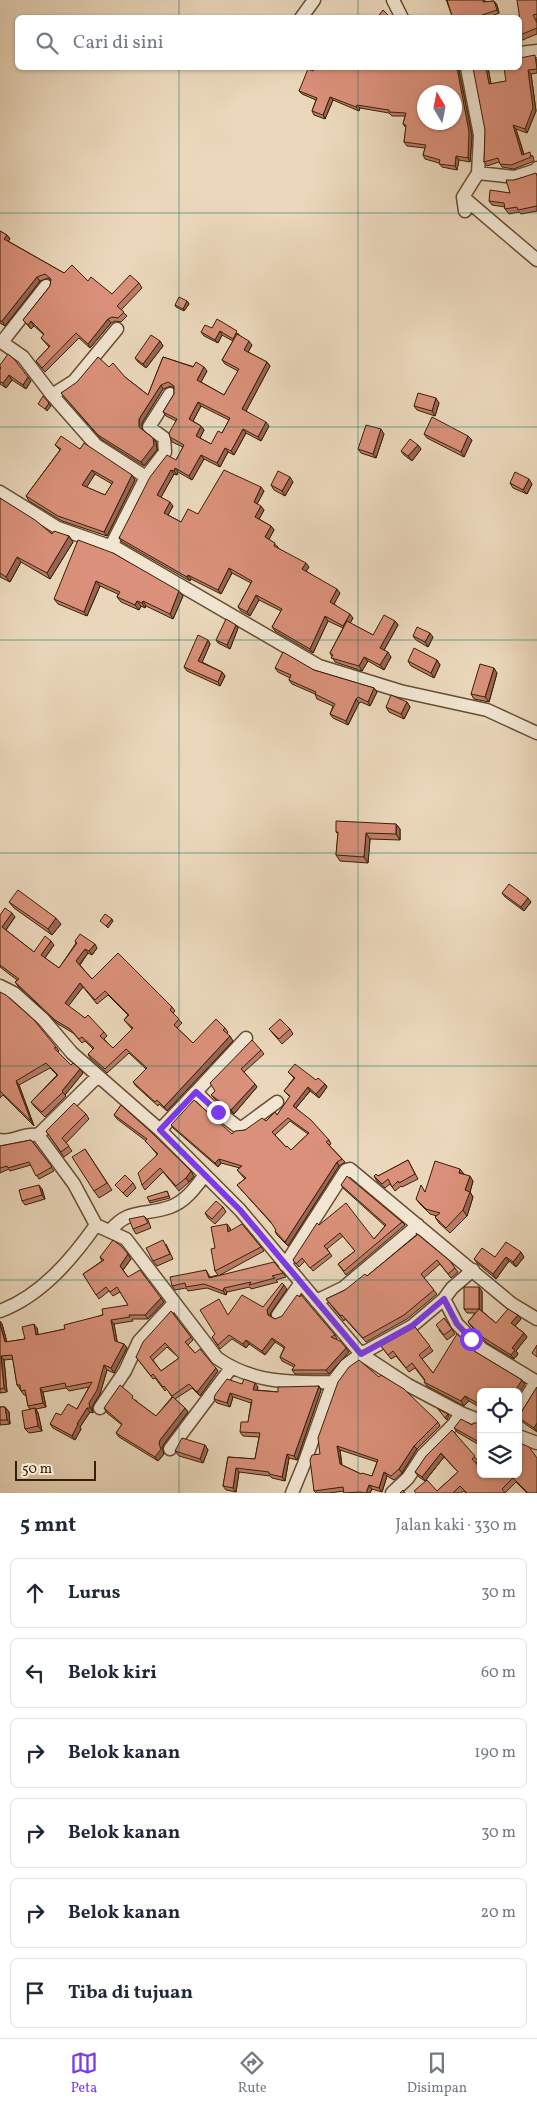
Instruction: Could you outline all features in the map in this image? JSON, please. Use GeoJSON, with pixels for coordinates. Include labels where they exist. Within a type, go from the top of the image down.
{"type":"FeatureCollection","features":[{"type":"Feature","properties":{"kind":"street"},"geometry":{"type":"LineString","coordinates":[[303,15],[314,0]]}},
{"type":"Feature","properties":{"kind":"street"},"geometry":{"type":"LineString","coordinates":[[392,0],[400,15]]}},
{"type":"Feature","properties":{"kind":"street"},"geometry":{"type":"LineString","coordinates":[[522,53],[537,51]]}},
{"type":"Feature","properties":{"kind":"street"},"geometry":{"type":"LineString","coordinates":[[465,211],[463,197],[478,173],[480,135],[467,70]]}},
{"type":"Feature","properties":{"kind":"street"},"geometry":{"type":"LineString","coordinates":[[478,173],[516,177],[537,168]]}},
{"type":"Feature","properties":{"kind":"street"},"geometry":{"type":"LineString","coordinates":[[463,197],[537,260]]}},
{"type":"Feature","properties":{"kind":"street"},"geometry":{"type":"LineString","coordinates":[[46,286],[1,341],[23,357],[52,395],[96,445],[146,477]]}},
{"type":"Feature","properties":{"kind":"street"},"geometry":{"type":"LineString","coordinates":[[52,395],[74,381],[118,329]]}},
{"type":"Feature","properties":{"kind":"street"},"geometry":{"type":"LineString","coordinates":[[110,546],[146,477],[165,452],[164,438],[149,427],[170,394]]}},
{"type":"Feature","properties":{"kind":"street"},"geometry":{"type":"LineString","coordinates":[[0,492],[58,528],[110,546],[319,666],[400,691],[487,710],[537,733]]}},
{"type":"Feature","properties":{"kind":"street"},"geometry":{"type":"LineString","coordinates":[[0,986],[14,993],[43,1019],[72,1053],[160,1130],[240,1210],[284,1265],[361,1354],[408,1385],[477,1419]]}},
{"type":"Feature","properties":{"kind":"street"},"geometry":{"type":"LineString","coordinates":[[160,1130],[246,1038]]}},
{"type":"Feature","properties":{"kind":"street"},"geometry":{"type":"LineString","coordinates":[[38,1135],[98,1076]]}},
{"type":"Feature","properties":{"kind":"street"},"geometry":{"type":"LineString","coordinates":[[196,1092],[208,1104],[238,1127],[243,1127],[277,1102]]}},
{"type":"Feature","properties":{"kind":"street"},"geometry":{"type":"LineString","coordinates":[[0,1140],[6,1142],[29,1134],[38,1135],[74,1184],[96,1225],[126,1239],[210,1350],[231,1368],[254,1377],[301,1383],[333,1382]]}},
{"type":"Feature","properties":{"kind":"street"},"geometry":{"type":"LineString","coordinates":[[284,1265],[347,1169],[350,1169],[512,1304],[537,1319]]}},
{"type":"Feature","properties":{"kind":"street"},"geometry":{"type":"LineString","coordinates":[[110,1231],[118,1220],[132,1214],[171,1207],[193,1192],[204,1176]]}},
{"type":"Feature","properties":{"kind":"street"},"geometry":{"type":"LineString","coordinates":[[0,1311],[11,1307],[45,1282],[76,1254],[96,1225]]}},
{"type":"Feature","properties":{"kind":"street"},"geometry":{"type":"LineString","coordinates":[[316,1301],[343,1288],[418,1225]]}},
{"type":"Feature","properties":{"kind":"street"},"geometry":{"type":"LineString","coordinates":[[292,1493],[333,1382],[346,1365],[361,1354],[412,1326],[444,1299],[452,1288],[473,1270]]}},
{"type":"Feature","properties":{"kind":"street"},"geometry":{"type":"LineString","coordinates":[[278,1315],[300,1284]]}},
{"type":"Feature","properties":{"kind":"street"},"geometry":{"type":"LineString","coordinates":[[444,1299],[457,1324],[482,1349],[537,1382],[522,1404]]}},
{"type":"Feature","properties":{"kind":"street"},"geometry":{"type":"LineString","coordinates":[[100,1408],[125,1371],[138,1341],[174,1303]]}},
{"type":"Feature","properties":{"kind":"street"},"geometry":{"type":"LineString","coordinates":[[170,1449],[231,1368]]}},
{"type":"Feature","properties":{"kind":"street"},"geometry":{"type":"LineString","coordinates":[[392,1493],[408,1478],[423,1455],[454,1424],[461,1413]]}},
{"type":"Feature","properties":{"kind":"street"},"geometry":{"type":"LineString","coordinates":[[522,1438],[537,1444]]}},
{"type":"Feature","properties":{"kind":"building"},"geometry":{"type":"Polygon","coordinates":[[[447,0],[494,1],[497,10],[482,15],[452,15],[447,0]]]}},
{"type":"Feature","properties":{"kind":"building"},"geometry":{"type":"Polygon","coordinates":[[[517,0],[537,0],[537,14],[533,15],[537,28],[522,34],[522,15],[519,15],[517,0]]]}},
{"type":"Feature","properties":{"kind":"building"},"geometry":{"type":"Polygon","coordinates":[[[383,10],[388,15],[379,15],[383,10]]]}},
{"type":"Feature","properties":{"kind":"building"},"geometry":{"type":"Polygon","coordinates":[[[535,55],[537,69],[528,70],[533,108],[525,129],[513,125],[522,155],[530,152],[531,157],[511,165],[500,164],[498,158],[484,162],[485,130],[473,70],[486,70],[489,84],[506,81],[504,70],[522,70],[522,58],[535,55]]]}},
{"type":"Feature","properties":{"kind":"building"},"geometry":{"type":"Polygon","coordinates":[[[308,70],[457,70],[460,85],[417,85],[417,130],[462,130],[462,95],[469,132],[468,158],[456,156],[455,166],[439,164],[440,160],[423,155],[426,145],[404,142],[406,125],[403,124],[406,113],[389,112],[389,110],[357,105],[356,107],[330,97],[323,115],[312,111],[317,98],[299,91],[308,70]]]}},
{"type":"Feature","properties":{"kind":"building"},"geometry":{"type":"Polygon","coordinates":[[[536,173],[537,206],[518,210],[517,207],[505,209],[504,203],[489,201],[490,190],[510,193],[506,180],[514,180],[536,173]]]}},
{"type":"Feature","properties":{"kind":"building"},"geometry":{"type":"Polygon","coordinates":[[[0,231],[7,235],[4,239],[64,273],[72,265],[88,281],[91,277],[112,294],[130,275],[139,283],[117,306],[124,312],[118,318],[112,317],[108,319],[88,344],[76,333],[42,368],[36,361],[50,346],[41,338],[44,334],[31,321],[28,325],[23,320],[50,286],[51,279],[45,274],[37,277],[2,321],[0,321],[0,231]]]}},
{"type":"Feature","properties":{"kind":"building"},"geometry":{"type":"Polygon","coordinates":[[[179,297],[187,301],[183,309],[175,305],[179,297]]]}},
{"type":"Feature","properties":{"kind":"building"},"geometry":{"type":"Polygon","coordinates":[[[217,319],[237,331],[233,339],[220,331],[215,340],[201,332],[205,325],[212,328],[217,319]]]}},
{"type":"Feature","properties":{"kind":"building"},"geometry":{"type":"Polygon","coordinates":[[[237,334],[249,341],[244,350],[267,362],[242,409],[266,422],[258,437],[243,429],[231,451],[225,448],[217,463],[201,455],[189,476],[175,468],[174,471],[171,470],[157,495],[170,502],[164,513],[181,522],[188,509],[198,514],[224,470],[261,487],[254,502],[261,506],[255,517],[271,526],[265,537],[275,543],[274,546],[306,563],[302,569],[337,589],[330,602],[350,614],[343,626],[325,616],[310,649],[272,627],[282,609],[256,595],[247,612],[238,607],[252,581],[229,568],[218,590],[188,575],[187,577],[119,538],[150,477],[167,455],[176,460],[184,445],[170,437],[169,433],[177,419],[163,412],[174,394],[174,386],[168,382],[161,385],[139,419],[139,427],[153,438],[154,445],[141,462],[98,435],[61,393],[77,382],[98,357],[109,367],[113,363],[125,377],[148,395],[163,357],[193,367],[196,362],[204,367],[197,380],[224,395],[239,369],[222,360],[237,334]],[[198,402],[189,419],[201,426],[196,436],[211,444],[218,431],[222,433],[230,418],[198,402]]]}},
{"type":"Feature","properties":{"kind":"building"},"geometry":{"type":"Polygon","coordinates":[[[151,335],[160,341],[143,364],[135,358],[151,335]]]}},
{"type":"Feature","properties":{"kind":"building"},"geometry":{"type":"Polygon","coordinates":[[[8,354],[28,377],[23,385],[9,375],[3,383],[0,382],[0,365],[8,354]]]}},
{"type":"Feature","properties":{"kind":"building"},"geometry":{"type":"Polygon","coordinates":[[[418,393],[436,398],[432,411],[414,406],[418,393]]]}},
{"type":"Feature","properties":{"kind":"building"},"geometry":{"type":"Polygon","coordinates":[[[43,396],[49,403],[45,409],[38,404],[43,396]]]}},
{"type":"Feature","properties":{"kind":"building"},"geometry":{"type":"Polygon","coordinates":[[[432,417],[468,436],[461,452],[424,434],[432,417]]]}},
{"type":"Feature","properties":{"kind":"building"},"geometry":{"type":"Polygon","coordinates":[[[366,425],[381,429],[373,454],[358,449],[366,425]]]}},
{"type":"Feature","properties":{"kind":"building"},"geometry":{"type":"Polygon","coordinates":[[[61,436],[80,449],[84,443],[132,475],[104,532],[58,516],[26,496],[61,449],[55,445],[61,436]],[[92,470],[82,485],[105,495],[113,482],[92,470]]]}},
{"type":"Feature","properties":{"kind":"building"},"geometry":{"type":"Polygon","coordinates":[[[410,439],[418,445],[408,456],[401,451],[410,439]]]}},
{"type":"Feature","properties":{"kind":"building"},"geometry":{"type":"Polygon","coordinates":[[[278,471],[290,477],[282,491],[271,485],[278,471]]]}},
{"type":"Feature","properties":{"kind":"building"},"geometry":{"type":"Polygon","coordinates":[[[515,472],[529,479],[523,490],[510,483],[515,472]]]}},
{"type":"Feature","properties":{"kind":"building"},"geometry":{"type":"Polygon","coordinates":[[[0,498],[35,520],[52,534],[54,531],[69,536],[47,573],[17,557],[6,577],[0,573],[0,498]]]}},
{"type":"Feature","properties":{"kind":"building"},"geometry":{"type":"Polygon","coordinates":[[[78,540],[113,553],[179,591],[170,614],[143,601],[142,603],[137,601],[135,605],[117,597],[120,592],[96,581],[84,612],[54,599],[78,540]]]}},
{"type":"Feature","properties":{"kind":"building"},"geometry":{"type":"Polygon","coordinates":[[[384,615],[395,621],[380,648],[388,652],[380,665],[364,657],[359,666],[331,658],[333,655],[330,653],[347,621],[373,635],[384,615]]]}},
{"type":"Feature","properties":{"kind":"building"},"geometry":{"type":"Polygon","coordinates":[[[226,619],[236,625],[227,645],[216,640],[226,619]]]}},
{"type":"Feature","properties":{"kind":"building"},"geometry":{"type":"Polygon","coordinates":[[[417,627],[430,633],[425,642],[413,636],[417,627]]]}},
{"type":"Feature","properties":{"kind":"building"},"geometry":{"type":"Polygon","coordinates":[[[198,635],[208,640],[198,661],[222,672],[218,682],[184,667],[198,635]]]}},
{"type":"Feature","properties":{"kind":"building"},"geometry":{"type":"Polygon","coordinates":[[[414,648],[437,660],[431,673],[408,661],[414,648]]]}},
{"type":"Feature","properties":{"kind":"building"},"geometry":{"type":"Polygon","coordinates":[[[283,652],[314,670],[374,688],[368,702],[358,697],[346,721],[330,714],[335,704],[315,694],[316,692],[289,680],[291,675],[275,668],[283,652]]]}},
{"type":"Feature","properties":{"kind":"building"},"geometry":{"type":"Polygon","coordinates":[[[480,664],[494,668],[485,697],[471,694],[480,664]]]}},
{"type":"Feature","properties":{"kind":"building"},"geometry":{"type":"Polygon","coordinates":[[[391,695],[407,702],[401,714],[386,707],[391,695]]]}},
{"type":"Feature","properties":{"kind":"building"},"geometry":{"type":"Polygon","coordinates":[[[336,821],[396,824],[396,834],[366,833],[364,857],[336,855],[338,832],[336,832],[336,821]]]}},
{"type":"Feature","properties":{"kind":"building"},"geometry":{"type":"Polygon","coordinates":[[[509,884],[528,898],[521,907],[502,893],[509,884]]]}},
{"type":"Feature","properties":{"kind":"building"},"geometry":{"type":"Polygon","coordinates":[[[18,890],[56,918],[48,929],[9,902],[18,890]]]}},
{"type":"Feature","properties":{"kind":"building"},"geometry":{"type":"Polygon","coordinates":[[[5,908],[12,913],[2,927],[34,952],[45,936],[51,941],[41,955],[59,968],[77,943],[75,941],[80,934],[95,944],[89,951],[85,949],[76,961],[92,979],[118,953],[172,1007],[170,1010],[179,1019],[174,1025],[193,1043],[216,1019],[225,1028],[223,1030],[230,1036],[164,1107],[157,1100],[155,1102],[133,1082],[147,1068],[126,1049],[105,1069],[88,1054],[94,1048],[82,1037],[79,1039],[70,1029],[55,1020],[15,982],[19,979],[0,965],[0,915],[5,908]],[[80,983],[65,1003],[85,1018],[88,1015],[104,1032],[100,1036],[113,1048],[133,1028],[124,1020],[129,1015],[105,991],[95,1000],[80,983]]]}},
{"type":"Feature","properties":{"kind":"building"},"geometry":{"type":"Polygon","coordinates":[[[105,914],[112,919],[106,926],[100,921],[105,914]]]}},
{"type":"Feature","properties":{"kind":"building"},"geometry":{"type":"Polygon","coordinates":[[[0,992],[34,1020],[56,1047],[54,1048],[71,1065],[73,1063],[80,1069],[63,1092],[42,1112],[31,1102],[58,1075],[46,1063],[16,1081],[31,1121],[0,1091],[0,992]]]}},
{"type":"Feature","properties":{"kind":"building"},"geometry":{"type":"Polygon","coordinates":[[[280,1019],[290,1029],[279,1039],[269,1029],[280,1019]]]}},
{"type":"Feature","properties":{"kind":"building"},"geometry":{"type":"Polygon","coordinates":[[[252,1040],[261,1050],[241,1069],[255,1084],[231,1110],[211,1095],[215,1091],[210,1083],[252,1040]]]}},
{"type":"Feature","properties":{"kind":"building"},"geometry":{"type":"Polygon","coordinates":[[[295,1064],[316,1080],[318,1078],[325,1084],[316,1094],[308,1087],[293,1106],[311,1120],[329,1140],[326,1142],[342,1159],[337,1162],[285,1242],[275,1231],[270,1221],[237,1185],[246,1178],[237,1170],[242,1166],[219,1159],[215,1163],[171,1125],[194,1100],[232,1134],[235,1131],[245,1130],[262,1118],[266,1121],[275,1112],[277,1115],[290,1096],[284,1091],[295,1078],[288,1072],[295,1064]],[[288,1118],[272,1132],[291,1150],[309,1133],[288,1118]]]}},
{"type":"Feature","properties":{"kind":"building"},"geometry":{"type":"Polygon","coordinates":[[[74,1103],[86,1114],[62,1138],[69,1146],[61,1152],[46,1131],[74,1103]]]}},
{"type":"Feature","properties":{"kind":"building"},"geometry":{"type":"Polygon","coordinates":[[[121,1105],[191,1171],[176,1186],[160,1168],[142,1185],[138,1173],[158,1154],[145,1141],[147,1139],[114,1115],[121,1105]]]}},
{"type":"Feature","properties":{"kind":"building"},"geometry":{"type":"Polygon","coordinates":[[[31,1140],[52,1167],[36,1176],[29,1162],[8,1168],[7,1166],[0,1168],[0,1146],[31,1140]]]}},
{"type":"Feature","properties":{"kind":"building"},"geometry":{"type":"Polygon","coordinates":[[[85,1149],[107,1183],[94,1191],[72,1157],[85,1149]]]}},
{"type":"Feature","properties":{"kind":"building"},"geometry":{"type":"Polygon","coordinates":[[[408,1160],[415,1174],[399,1183],[398,1181],[392,1187],[388,1179],[382,1184],[374,1176],[376,1174],[378,1176],[408,1160]]]}},
{"type":"Feature","properties":{"kind":"building"},"geometry":{"type":"Polygon","coordinates":[[[435,1161],[460,1169],[459,1173],[470,1176],[465,1190],[470,1192],[463,1210],[446,1228],[435,1217],[440,1213],[426,1209],[416,1199],[421,1185],[425,1192],[435,1161]]]}},
{"type":"Feature","properties":{"kind":"building"},"geometry":{"type":"Polygon","coordinates":[[[125,1175],[133,1183],[123,1193],[115,1185],[125,1175]]]}},
{"type":"Feature","properties":{"kind":"building"},"geometry":{"type":"Polygon","coordinates":[[[347,1176],[402,1222],[344,1271],[338,1264],[355,1251],[340,1233],[324,1246],[330,1253],[310,1268],[302,1258],[296,1264],[293,1260],[317,1223],[319,1225],[346,1203],[374,1239],[386,1225],[341,1185],[347,1176]]]}},
{"type":"Feature","properties":{"kind":"building"},"geometry":{"type":"Polygon","coordinates":[[[39,1185],[42,1195],[22,1201],[19,1190],[39,1185]]]}},
{"type":"Feature","properties":{"kind":"building"},"geometry":{"type":"Polygon","coordinates":[[[167,1191],[169,1196],[149,1201],[147,1197],[167,1191]]]}},
{"type":"Feature","properties":{"kind":"building"},"geometry":{"type":"Polygon","coordinates":[[[216,1201],[223,1207],[212,1219],[205,1213],[216,1201]]]}},
{"type":"Feature","properties":{"kind":"building"},"geometry":{"type":"Polygon","coordinates":[[[144,1216],[148,1223],[133,1229],[129,1219],[144,1216]]]}},
{"type":"Feature","properties":{"kind":"building"},"geometry":{"type":"Polygon","coordinates":[[[227,1224],[228,1232],[242,1224],[261,1247],[215,1271],[211,1249],[215,1248],[211,1227],[227,1224]]]}},
{"type":"Feature","properties":{"kind":"building"},"geometry":{"type":"Polygon","coordinates":[[[416,1233],[450,1261],[455,1268],[448,1274],[437,1260],[421,1274],[434,1290],[404,1315],[363,1338],[326,1299],[345,1290],[365,1274],[367,1276],[417,1235],[416,1233]]]}},
{"type":"Feature","properties":{"kind":"building"},"geometry":{"type":"Polygon","coordinates":[[[113,1240],[128,1254],[120,1266],[128,1277],[140,1270],[161,1298],[145,1315],[129,1315],[130,1317],[111,1320],[115,1341],[124,1344],[111,1368],[104,1365],[97,1390],[89,1403],[90,1408],[87,1408],[72,1436],[50,1424],[56,1413],[61,1415],[68,1404],[77,1409],[92,1382],[66,1387],[65,1383],[40,1388],[43,1403],[28,1406],[25,1390],[21,1391],[20,1385],[17,1385],[12,1355],[1,1356],[4,1388],[0,1389],[0,1324],[5,1342],[25,1339],[22,1327],[34,1324],[36,1335],[65,1329],[64,1325],[103,1315],[102,1309],[128,1305],[117,1287],[110,1292],[106,1287],[96,1295],[83,1274],[104,1260],[100,1257],[113,1240]]]}},
{"type":"Feature","properties":{"kind":"building"},"geometry":{"type":"Polygon","coordinates":[[[163,1240],[170,1254],[153,1261],[146,1248],[163,1240]]]}},
{"type":"Feature","properties":{"kind":"building"},"geometry":{"type":"Polygon","coordinates":[[[506,1242],[521,1252],[513,1262],[506,1257],[493,1274],[474,1259],[482,1248],[495,1257],[506,1242]]]}},
{"type":"Feature","properties":{"kind":"building"},"geometry":{"type":"Polygon","coordinates":[[[274,1262],[283,1273],[272,1276],[275,1278],[249,1285],[251,1282],[224,1288],[223,1291],[204,1284],[186,1287],[185,1283],[172,1286],[170,1277],[206,1270],[209,1278],[274,1262]]]}},
{"type":"Feature","properties":{"kind":"building"},"geometry":{"type":"Polygon","coordinates":[[[282,1283],[284,1285],[267,1310],[268,1315],[275,1319],[282,1316],[297,1295],[300,1297],[301,1295],[335,1335],[331,1337],[340,1341],[346,1348],[326,1370],[292,1370],[295,1365],[280,1357],[285,1347],[272,1338],[262,1351],[246,1340],[243,1344],[229,1335],[218,1345],[212,1337],[215,1334],[200,1310],[219,1299],[228,1315],[242,1295],[263,1307],[282,1283]]]}},
{"type":"Feature","properties":{"kind":"building"},"geometry":{"type":"Polygon","coordinates":[[[464,1287],[479,1287],[479,1309],[464,1309],[464,1287]]]}},
{"type":"Feature","properties":{"kind":"building"},"geometry":{"type":"Polygon","coordinates":[[[479,1309],[496,1323],[508,1309],[518,1315],[511,1323],[524,1333],[512,1348],[515,1350],[511,1355],[484,1338],[468,1322],[479,1309]]]}},
{"type":"Feature","properties":{"kind":"building"},"geometry":{"type":"Polygon","coordinates":[[[171,1311],[191,1337],[185,1342],[195,1353],[200,1349],[216,1368],[197,1392],[189,1384],[172,1396],[153,1374],[151,1376],[136,1357],[143,1342],[171,1311]],[[165,1343],[150,1357],[161,1371],[179,1358],[165,1343]]]}},
{"type":"Feature","properties":{"kind":"building"},"geometry":{"type":"Polygon","coordinates":[[[444,1318],[452,1329],[444,1335],[436,1325],[444,1318]]]}},
{"type":"Feature","properties":{"kind":"building"},"geometry":{"type":"Polygon","coordinates":[[[415,1327],[430,1346],[419,1355],[433,1373],[457,1334],[474,1351],[522,1380],[517,1388],[477,1388],[477,1403],[465,1396],[461,1401],[424,1382],[425,1380],[412,1363],[406,1368],[393,1351],[388,1355],[381,1346],[415,1327]]]}},
{"type":"Feature","properties":{"kind":"building"},"geometry":{"type":"Polygon","coordinates":[[[537,1345],[537,1357],[532,1353],[537,1345]]]}},
{"type":"Feature","properties":{"kind":"building"},"geometry":{"type":"Polygon","coordinates":[[[359,1360],[379,1377],[381,1375],[404,1389],[438,1422],[414,1446],[399,1469],[391,1476],[384,1472],[379,1488],[369,1485],[366,1493],[344,1493],[343,1487],[314,1491],[310,1460],[312,1455],[320,1454],[318,1438],[338,1382],[349,1367],[359,1360]],[[337,1446],[340,1464],[361,1474],[372,1476],[378,1460],[337,1446]]]}},
{"type":"Feature","properties":{"kind":"building"},"geometry":{"type":"Polygon","coordinates":[[[227,1379],[242,1384],[244,1379],[255,1383],[253,1390],[278,1392],[278,1387],[319,1386],[294,1456],[287,1454],[282,1477],[269,1474],[269,1472],[236,1468],[233,1488],[223,1486],[228,1457],[255,1459],[260,1433],[240,1432],[241,1422],[248,1422],[252,1400],[230,1393],[227,1403],[214,1399],[227,1379]]]}},
{"type":"Feature","properties":{"kind":"building"},"geometry":{"type":"Polygon","coordinates":[[[120,1385],[133,1396],[132,1398],[156,1416],[173,1397],[185,1408],[160,1440],[161,1449],[155,1457],[116,1433],[122,1424],[104,1408],[120,1385]]]}},
{"type":"Feature","properties":{"kind":"building"},"geometry":{"type":"Polygon","coordinates":[[[537,1387],[537,1423],[534,1428],[522,1420],[522,1411],[537,1387]]]}},
{"type":"Feature","properties":{"kind":"building"},"geometry":{"type":"Polygon","coordinates":[[[0,1407],[5,1407],[7,1420],[0,1420],[0,1407]]]}},
{"type":"Feature","properties":{"kind":"building"},"geometry":{"type":"Polygon","coordinates":[[[35,1408],[38,1426],[25,1429],[22,1411],[35,1408]]]}},
{"type":"Feature","properties":{"kind":"building"},"geometry":{"type":"Polygon","coordinates":[[[438,1409],[448,1414],[445,1418],[438,1409]]]}},
{"type":"Feature","properties":{"kind":"building"},"geometry":{"type":"Polygon","coordinates":[[[461,1419],[472,1425],[477,1423],[477,1441],[454,1428],[461,1419]]]}},
{"type":"Feature","properties":{"kind":"building"},"geometry":{"type":"Polygon","coordinates":[[[452,1430],[475,1456],[472,1459],[477,1465],[477,1478],[513,1478],[502,1489],[505,1493],[467,1493],[460,1486],[453,1493],[416,1493],[414,1491],[427,1480],[437,1491],[458,1472],[441,1453],[422,1477],[415,1472],[426,1456],[452,1430]]]}},
{"type":"Feature","properties":{"kind":"building"},"geometry":{"type":"Polygon","coordinates":[[[182,1438],[205,1445],[200,1459],[175,1451],[182,1438]]]}},
{"type":"Feature","properties":{"kind":"building"},"geometry":{"type":"Polygon","coordinates":[[[522,1444],[529,1447],[537,1458],[537,1493],[528,1493],[513,1478],[522,1478],[522,1444]]]}},
{"type":"Feature","properties":{"kind":"route"},"geometry":{"type":"LineString","coordinates":[[218,1112],[196,1092],[160,1130],[240,1210],[300,1284],[361,1354],[412,1326],[444,1299],[457,1324],[471,1339]]}}]}
